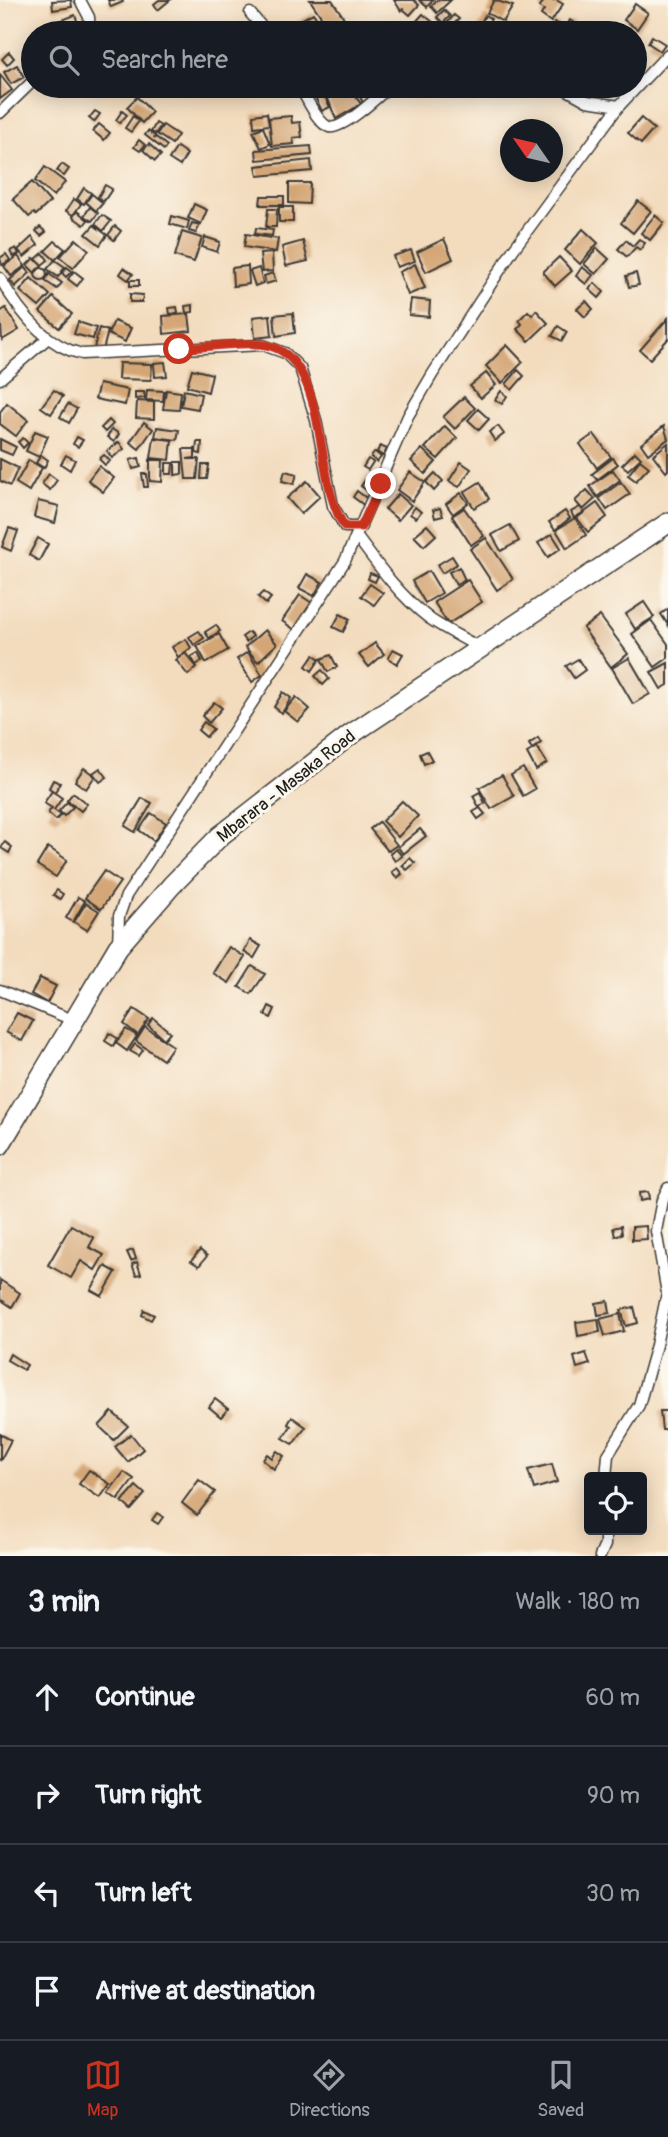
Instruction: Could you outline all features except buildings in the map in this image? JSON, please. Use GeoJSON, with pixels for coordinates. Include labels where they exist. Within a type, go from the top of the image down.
{"type":"FeatureCollection","features":[{"type":"Feature","properties":{"kind":"highway","name":"Mbarara - Masaka Road"},"geometry":{"type":"LineString","coordinates":[[0,1145],[118,947],[179,876],[240,817],[350,734],[482,649],[668,523]]}},
{"type":"Feature","properties":{"kind":"street"},"geometry":{"type":"LineString","coordinates":[[80,0],[89,21]]}},
{"type":"Feature","properties":{"kind":"street"},"geometry":{"type":"LineString","coordinates":[[250,13],[257,21]]}},
{"type":"Feature","properties":{"kind":"street"},"geometry":{"type":"LineString","coordinates":[[647,76],[668,54]]}},
{"type":"Feature","properties":{"kind":"street"},"geometry":{"type":"LineString","coordinates":[[0,113],[21,93]]}},
{"type":"Feature","properties":{"kind":"street"},"geometry":{"type":"LineString","coordinates":[[307,98],[321,120],[334,127],[353,117],[376,98]]}},
{"type":"Feature","properties":{"kind":"street"},"geometry":{"type":"LineString","coordinates":[[580,98],[587,102],[619,106]]}},
{"type":"Feature","properties":{"kind":"street"},"geometry":{"type":"LineString","coordinates":[[118,947],[119,916],[132,886],[325,596],[359,532],[408,416],[425,386],[513,250],[627,98]]}},
{"type":"Feature","properties":{"kind":"street"},"geometry":{"type":"LineString","coordinates":[[0,278],[48,338],[67,351],[82,354],[263,345],[278,349],[300,368],[316,420],[337,516],[345,527],[359,532],[391,584],[431,619],[482,649]]}},
{"type":"Feature","properties":{"kind":"street"},"geometry":{"type":"LineString","coordinates":[[0,379],[48,338]]}},
{"type":"Feature","properties":{"kind":"street"},"geometry":{"type":"LineString","coordinates":[[0,990],[75,1021]]}},
{"type":"Feature","properties":{"kind":"street"},"geometry":{"type":"LineString","coordinates":[[606,1472],[608,1455],[639,1405],[654,1354],[667,1293],[656,1231],[662,1200],[668,1188]]}},
{"type":"Feature","properties":{"kind":"street"},"geometry":{"type":"LineString","coordinates":[[600,1556],[606,1545],[605,1535]]}},
{"type":"Feature","properties":{"kind":"route"},"geometry":{"type":"LineString","coordinates":[[179,349],[263,345],[278,349],[296,362],[316,420],[333,506],[345,527],[361,527],[381,484]]}}]}
